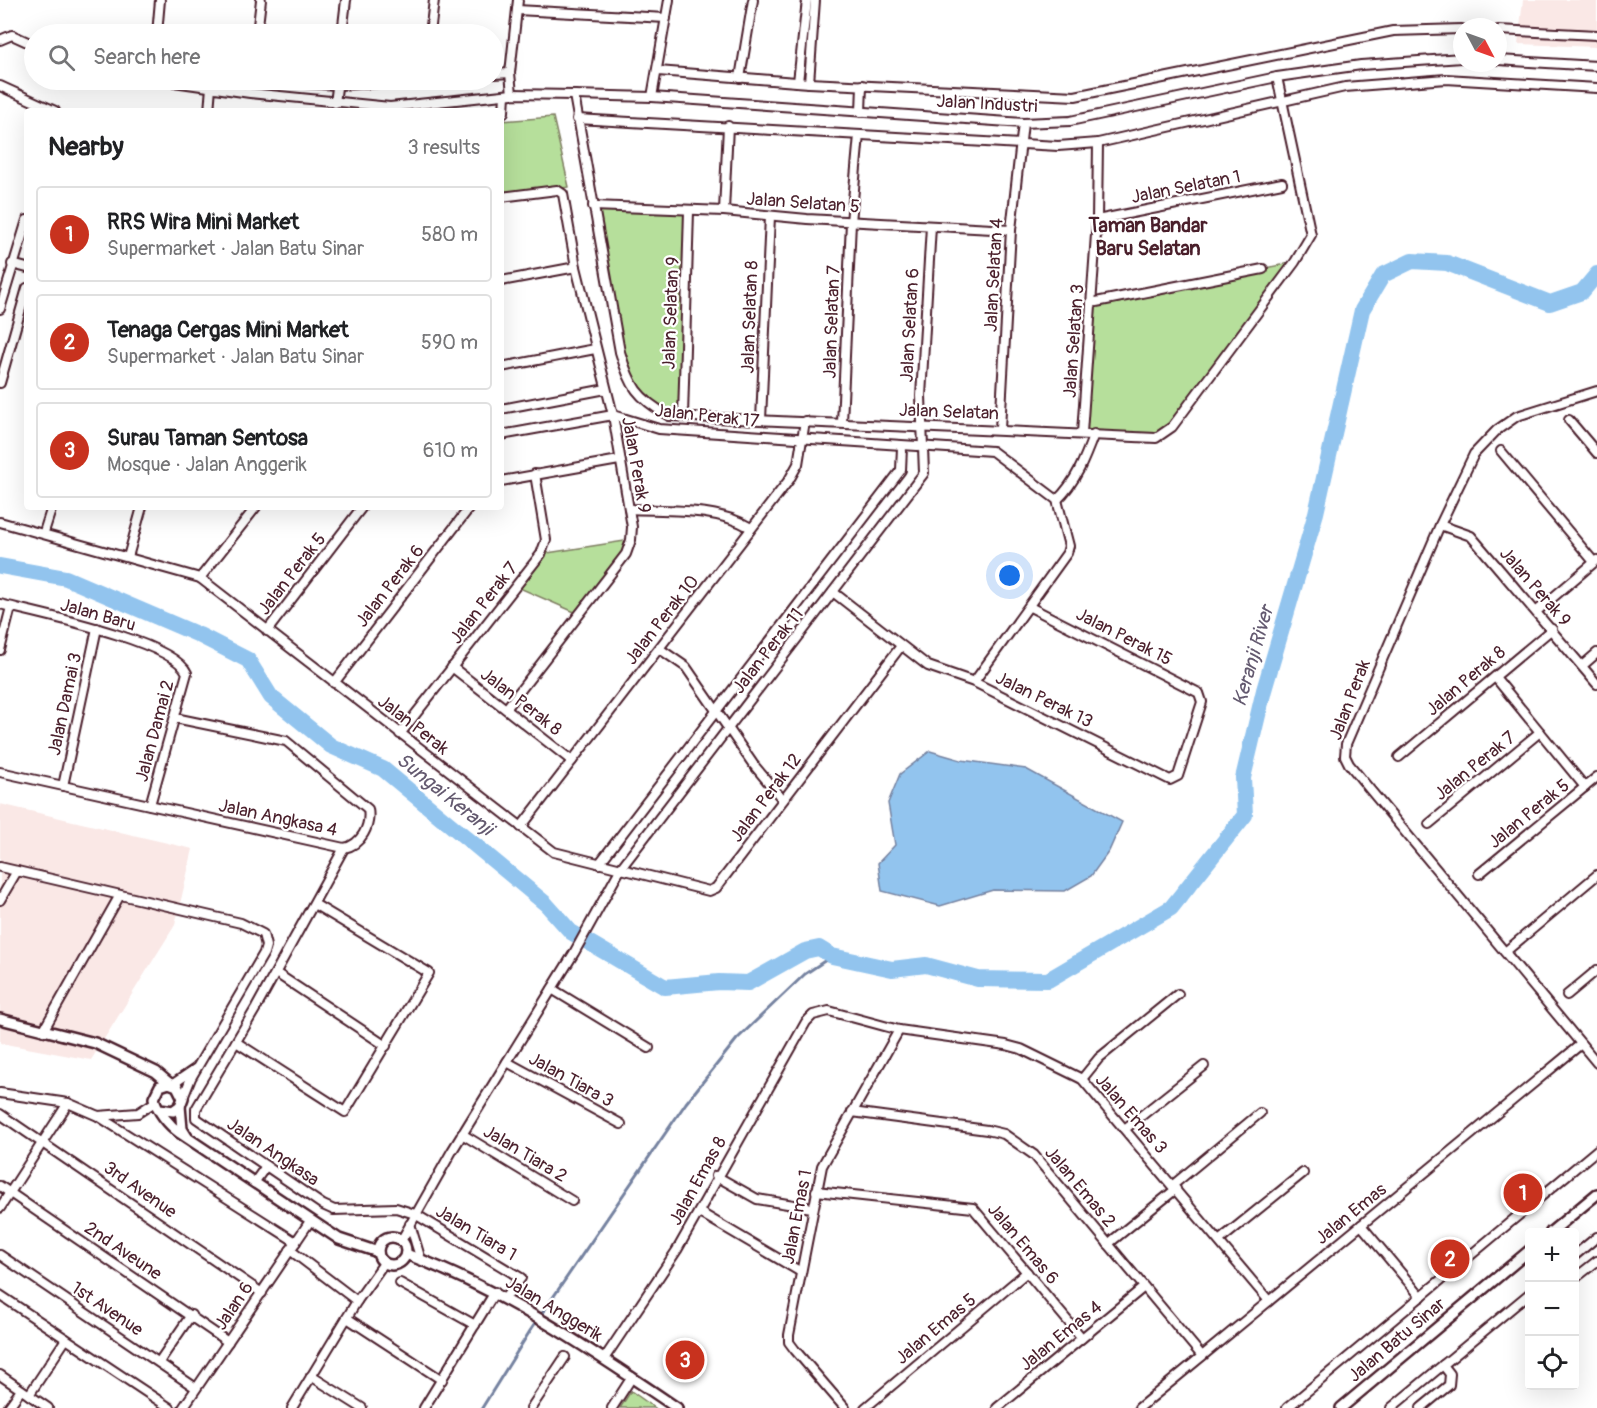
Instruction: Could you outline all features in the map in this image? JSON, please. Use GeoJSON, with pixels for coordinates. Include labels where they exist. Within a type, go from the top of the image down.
{"type":"FeatureCollection","features":[{"type":"Feature","properties":{"kind":"street"},"geometry":{"type":"LineString","coordinates":[[158,24],[160,0]]}},
{"type":"Feature","properties":{"kind":"street"},"geometry":{"type":"LineString","coordinates":[[258,24],[261,0]]}},
{"type":"Feature","properties":{"kind":"street"},"geometry":{"type":"LineString","coordinates":[[343,24],[346,0]]}},
{"type":"Feature","properties":{"kind":"street"},"geometry":{"type":"LineString","coordinates":[[431,24],[434,0]]}},
{"type":"Feature","properties":{"kind":"street"},"geometry":{"type":"LineString","coordinates":[[504,112],[509,95],[518,0]]}},
{"type":"Feature","properties":{"kind":"street"},"geometry":{"type":"LineString","coordinates":[[652,97],[669,0]]}},
{"type":"Feature","properties":{"kind":"street"},"geometry":{"type":"LineString","coordinates":[[740,78],[753,0]]}},
{"type":"Feature","properties":{"kind":"street"},"geometry":{"type":"LineString","coordinates":[[798,82],[807,0]]}},
{"type":"Feature","properties":{"kind":"street"},"geometry":{"type":"LineString","coordinates":[[809,83],[815,0]]}},
{"type":"Feature","properties":{"kind":"street"},"geometry":{"type":"LineString","coordinates":[[517,10],[666,18]]}},
{"type":"Feature","properties":{"kind":"street","name":"Jalan Industri"},"geometry":{"type":"LineString","coordinates":[[658,71],[809,83],[1075,96],[1393,31],[1453,29]]}},
{"type":"Feature","properties":{"kind":"street"},"geometry":{"type":"LineString","coordinates":[[1507,30],[1597,35]]}},
{"type":"Feature","properties":{"kind":"street"},"geometry":{"type":"LineString","coordinates":[[0,40],[12,35],[24,40]]}},
{"type":"Feature","properties":{"kind":"street","name":"Jalan Industri"},"geometry":{"type":"LineString","coordinates":[[398,108],[509,95],[574,95],[652,97],[1023,123],[1070,121],[1277,77],[1361,65],[1453,59]]}},
{"type":"Feature","properties":{"kind":"street"},"geometry":{"type":"LineString","coordinates":[[1507,61],[1597,66]]}},
{"type":"Feature","properties":{"kind":"street"},"geometry":{"type":"LineString","coordinates":[[504,73],[510,73]]}},
{"type":"Feature","properties":{"kind":"street","name":"Jalan Selatan"},"geometry":{"type":"LineString","coordinates":[[574,95],[620,352],[629,382],[646,403],[669,416],[1000,429],[1156,438],[1172,427],[1307,245],[1311,235],[1277,77]]}},
{"type":"Feature","properties":{"kind":"street"},"geometry":{"type":"LineString","coordinates":[[577,119],[728,126],[1019,145],[1098,143],[1345,87],[1446,79],[1597,88]]}},
{"type":"Feature","properties":{"kind":"street"},"geometry":{"type":"LineString","coordinates":[[861,112],[862,85]]}},
{"type":"Feature","properties":{"kind":"street"},"geometry":{"type":"LineString","coordinates":[[0,86],[48,108]]}},
{"type":"Feature","properties":{"kind":"street"},"geometry":{"type":"LineString","coordinates":[[209,108],[211,90]]}},
{"type":"Feature","properties":{"kind":"street","name":"Jalan Industri"},"geometry":{"type":"LineString","coordinates":[[230,90],[381,108]]}},
{"type":"Feature","properties":{"kind":"street"},"geometry":{"type":"LineString","coordinates":[[335,103],[336,90]]}},
{"type":"Feature","properties":{"kind":"street","name":"Jalan Selatan 4"},"geometry":{"type":"LineString","coordinates":[[1000,429],[1011,230],[1023,123]]}},
{"type":"Feature","properties":{"kind":"street"},"geometry":{"type":"LineString","coordinates":[[724,211],[728,126]]}},
{"type":"Feature","properties":{"kind":"street","name":"Jalan Selatan 7"},"geometry":{"type":"LineString","coordinates":[[842,423],[851,222],[859,135]]}},
{"type":"Feature","properties":{"kind":"street","name":"Jalan Selatan 3"},"geometry":{"type":"LineString","coordinates":[[1082,433],[1097,220],[1098,143]]}},
{"type":"Feature","properties":{"kind":"street","name":"Jalan Selatan 1"},"geometry":{"type":"LineString","coordinates":[[1097,220],[1282,183]]}},
{"type":"Feature","properties":{"kind":"street","name":"Jalan Perak 9"},"geometry":{"type":"LineString","coordinates":[[504,197],[561,190],[576,267],[613,415],[629,509],[631,540],[626,554],[506,709]]}},
{"type":"Feature","properties":{"kind":"street","name":"Jalan Selatan 5"},"geometry":{"type":"LineString","coordinates":[[593,206],[724,211],[851,222],[1011,230]]}},
{"type":"Feature","properties":{"kind":"street","name":"Jalan Selatan 9"},"geometry":{"type":"LineString","coordinates":[[683,416],[689,211]]}},
{"type":"Feature","properties":{"kind":"street","name":"Jalan Selatan 8"},"geometry":{"type":"LineString","coordinates":[[761,420],[770,216]]}},
{"type":"Feature","properties":{"kind":"street","name":"Jalan Selatan 6"},"geometry":{"type":"LineString","coordinates":[[924,448],[921,396],[931,226]]}},
{"type":"Feature","properties":{"kind":"street"},"geometry":{"type":"LineString","coordinates":[[0,309],[24,229]]}},
{"type":"Feature","properties":{"kind":"street"},"geometry":{"type":"LineString","coordinates":[[12,264],[24,267]]}},
{"type":"Feature","properties":{"kind":"street"},"geometry":{"type":"LineString","coordinates":[[504,280],[576,267]]}},
{"type":"Feature","properties":{"kind":"street"},"geometry":{"type":"LineString","coordinates":[[1091,303],[1263,268]]}},
{"type":"Feature","properties":{"kind":"street"},"geometry":{"type":"LineString","coordinates":[[0,383],[24,299]]}},
{"type":"Feature","properties":{"kind":"street"},"geometry":{"type":"LineString","coordinates":[[504,366],[595,349]]}},
{"type":"Feature","properties":{"kind":"street"},"geometry":{"type":"LineString","coordinates":[[504,408],[606,389]]}},
{"type":"Feature","properties":{"kind":"street","name":"Jalan Perak"},"geometry":{"type":"LineString","coordinates":[[1597,391],[1517,416],[1497,430],[1474,454],[1440,525],[1346,744],[1346,756],[1367,786],[1597,1063]]}},
{"type":"Feature","properties":{"kind":"street","name":"Jalan Perak 17"},"geometry":{"type":"LineString","coordinates":[[504,434],[613,415],[659,429],[902,447],[992,451],[1057,500]]}},
{"type":"Feature","properties":{"kind":"street"},"geometry":{"type":"LineString","coordinates":[[1569,420],[1597,453]]}},
{"type":"Feature","properties":{"kind":"street","name":"Jalan Perak 10"},"geometry":{"type":"LineString","coordinates":[[521,827],[660,649],[798,465],[804,440],[805,422]]}},
{"type":"Feature","properties":{"kind":"street"},"geometry":{"type":"LineString","coordinates":[[974,682],[1067,553],[1069,546],[1057,500],[1066,491],[1082,466],[1094,434]]}},
{"type":"Feature","properties":{"kind":"street","name":"Jalan Perak 11"},"geometry":{"type":"LineString","coordinates":[[599,864],[901,470],[902,447]]}},
{"type":"Feature","properties":{"kind":"street","name":"Jalan Perak 11"},"geometry":{"type":"LineString","coordinates":[[401,1241],[462,1134],[574,953],[621,868],[924,473],[924,448]]}},
{"type":"Feature","properties":{"kind":"street"},"geometry":{"type":"LineString","coordinates":[[1500,451],[1596,561],[1537,611]]}},
{"type":"Feature","properties":{"kind":"street"},"geometry":{"type":"LineString","coordinates":[[504,480],[619,460]]}},
{"type":"Feature","properties":{"kind":"street","name":"Jalan Perak 7"},"geometry":{"type":"LineString","coordinates":[[400,734],[541,554],[546,540],[535,474]]}},
{"type":"Feature","properties":{"kind":"street"},"geometry":{"type":"LineString","coordinates":[[629,509],[706,514],[736,519],[751,528]]}},
{"type":"Feature","properties":{"kind":"street"},"geometry":{"type":"LineString","coordinates":[[44,532],[51,510]]}},
{"type":"Feature","properties":{"kind":"street"},"geometry":{"type":"LineString","coordinates":[[128,557],[140,510]]}},
{"type":"Feature","properties":{"kind":"street"},"geometry":{"type":"LineString","coordinates":[[0,522],[44,532],[200,578],[254,510]]}},
{"type":"Feature","properties":{"kind":"street","name":"Jalan Perak 5"},"geometry":{"type":"LineString","coordinates":[[267,631],[360,510]]}},
{"type":"Feature","properties":{"kind":"street","name":"Jalan Perak 6"},"geometry":{"type":"LineString","coordinates":[[334,683],[468,510]]}},
{"type":"Feature","properties":{"kind":"street","name":"Jalan Perak 9"},"geometry":{"type":"LineString","coordinates":[[1440,525],[1471,536],[1597,684]]}},
{"type":"Feature","properties":{"kind":"street","name":"Jalan Perak"},"geometry":{"type":"LineString","coordinates":[[200,578],[554,852],[621,868]]}},
{"type":"Feature","properties":{"kind":"street","name":"Jalan Perak 13"},"geometry":{"type":"LineString","coordinates":[[833,592],[928,666],[974,682],[1170,780],[1178,776],[1202,697]]}},
{"type":"Feature","properties":{"kind":"street","name":"Jalan Baru"},"geometry":{"type":"LineString","coordinates":[[0,604],[97,628],[142,644],[176,659],[183,665]]}},
{"type":"Feature","properties":{"kind":"street"},"geometry":{"type":"LineString","coordinates":[[0,650],[10,607]]}},
{"type":"Feature","properties":{"kind":"street","name":"Jalan Perak 15"},"geometry":{"type":"LineString","coordinates":[[1030,607],[1199,693],[1202,697]]}},
{"type":"Feature","properties":{"kind":"street","name":"Jalan Damai 3"},"geometry":{"type":"LineString","coordinates":[[63,786],[97,628]]}},
{"type":"Feature","properties":{"kind":"street","name":"Jalan Perak 8"},"geometry":{"type":"LineString","coordinates":[[1399,756],[1552,629]]}},
{"type":"Feature","properties":{"kind":"street","name":"Jalan Perak 12"},"geometry":{"type":"LineString","coordinates":[[621,868],[713,891],[901,646]]}},
{"type":"Feature","properties":{"kind":"street"},"geometry":{"type":"LineString","coordinates":[[660,649],[686,667],[728,728],[783,800]]}},
{"type":"Feature","properties":{"kind":"street"},"geometry":{"type":"LineString","coordinates":[[1582,666],[1597,653]]}},
{"type":"Feature","properties":{"kind":"street","name":"Jalan Damai 2"},"geometry":{"type":"LineString","coordinates":[[150,805],[187,673],[183,665]]}},
{"type":"Feature","properties":{"kind":"street","name":"Jalan Perak 8"},"geometry":{"type":"LineString","coordinates":[[452,667],[572,761]]}},
{"type":"Feature","properties":{"kind":"street"},"geometry":{"type":"LineString","coordinates":[[1495,677],[1585,787]]}},
{"type":"Feature","properties":{"kind":"street","name":"Jalan Angkasa 4"},"geometry":{"type":"LineString","coordinates":[[0,772],[344,848],[354,846],[361,840],[369,814],[364,806],[286,741],[175,718]]}},
{"type":"Feature","properties":{"kind":"street","name":"Jalan Perak 7"},"geometry":{"type":"LineString","coordinates":[[1429,824],[1540,732]]}},
{"type":"Feature","properties":{"kind":"street","name":"Jalan Perak 5"},"geometry":{"type":"LineString","coordinates":[[1479,874],[1597,777]]}},
{"type":"Feature","properties":{"kind":"street"},"geometry":{"type":"LineString","coordinates":[[314,904],[429,974],[345,1112],[236,1042],[344,848]]}},
{"type":"Feature","properties":{"kind":"street"},"geometry":{"type":"LineString","coordinates":[[0,867],[241,923],[256,929],[266,938],[264,953],[198,1066],[182,1102],[173,1111],[158,1106],[138,1113],[98,1116]]}},
{"type":"Feature","properties":{"kind":"street"},"geometry":{"type":"LineString","coordinates":[[0,900],[17,871]]}},
{"type":"Feature","properties":{"kind":"street"},"geometry":{"type":"LineString","coordinates":[[1505,952],[1597,875]]}},
{"type":"Feature","properties":{"kind":"street"},"geometry":{"type":"LineString","coordinates":[[43,1031],[120,895]]}},
{"type":"Feature","properties":{"kind":"street"},"geometry":{"type":"LineString","coordinates":[[1567,995],[1597,970]]}},
{"type":"Feature","properties":{"kind":"street"},"geometry":{"type":"LineString","coordinates":[[276,973],[386,1046]]}},
{"type":"Feature","properties":{"kind":"street"},"geometry":{"type":"LineString","coordinates":[[552,989],[649,1048]]}},
{"type":"Feature","properties":{"kind":"street"},"geometry":{"type":"LineString","coordinates":[[1082,1079],[1099,1058],[1178,994]]}},
{"type":"Feature","properties":{"kind":"street","name":"Jalan Emas 3"},"geometry":{"type":"LineString","coordinates":[[813,1015],[829,1011],[899,1030],[1013,1047],[1082,1079],[1126,1128],[1269,1301]]}},
{"type":"Feature","properties":{"kind":"street","name":"Jalan Emas 8"},"geometry":{"type":"LineString","coordinates":[[604,1359],[677,1250],[716,1176],[806,1022],[813,1015]]}},
{"type":"Feature","properties":{"kind":"street"},"geometry":{"type":"LineString","coordinates":[[0,1019],[94,1043],[156,1072],[181,1089],[182,1129],[188,1139]]}},
{"type":"Feature","properties":{"kind":"street","name":"Jalan Emas 1"},"geometry":{"type":"LineString","coordinates":[[845,1408],[789,1342],[812,1208],[822,1166],[899,1030]]}},
{"type":"Feature","properties":{"kind":"street","name":"Jalan Angkasa"},"geometry":{"type":"LineString","coordinates":[[236,1042],[196,1109],[196,1118],[334,1210],[396,1208],[415,1214]]}},
{"type":"Feature","properties":{"kind":"street","name":"Jalan Emas"},"geometry":{"type":"LineString","coordinates":[[1139,1408],[1581,1044]]}},
{"type":"Feature","properties":{"kind":"street","name":"Jalan Tiara 3"},"geometry":{"type":"LineString","coordinates":[[507,1062],[621,1124]]}},
{"type":"Feature","properties":{"kind":"street"},"geometry":{"type":"LineString","coordinates":[[139,1065],[157,1089],[158,1106],[170,1125],[339,1239],[378,1252],[384,1263]]}},
{"type":"Feature","properties":{"kind":"street"},"geometry":{"type":"LineString","coordinates":[[157,1089],[171,1084],[198,1066]]}},
{"type":"Feature","properties":{"kind":"street"},"geometry":{"type":"LineString","coordinates":[[1126,1128],[1204,1066]]}},
{"type":"Feature","properties":{"kind":"street"},"geometry":{"type":"LineString","coordinates":[[0,1093],[68,1103],[98,1116],[296,1242]]}},
{"type":"Feature","properties":{"kind":"street"},"geometry":{"type":"LineString","coordinates":[[0,1208],[68,1103]]}},
{"type":"Feature","properties":{"kind":"street","name":"Jalan Emas 2"},"geometry":{"type":"LineString","coordinates":[[852,1112],[1004,1134],[1034,1155],[1202,1356]]}},
{"type":"Feature","properties":{"kind":"street"},"geometry":{"type":"LineString","coordinates":[[1108,1244],[1260,1113]]}},
{"type":"Feature","properties":{"kind":"street","name":"3rd Avenue"},"geometry":{"type":"LineString","coordinates":[[0,1114],[262,1293]]}},
{"type":"Feature","properties":{"kind":"street","name":"Jalan Tiara 2"},"geometry":{"type":"LineString","coordinates":[[462,1134],[572,1201]]}},
{"type":"Feature","properties":{"kind":"street"},"geometry":{"type":"LineString","coordinates":[[1287,1408],[1597,1150]]}},
{"type":"Feature","properties":{"kind":"street"},"geometry":{"type":"LineString","coordinates":[[254,1183],[266,1166]]}},
{"type":"Feature","properties":{"kind":"street"},"geometry":{"type":"LineString","coordinates":[[1220,1240],[1303,1173]]}},
{"type":"Feature","properties":{"kind":"street"},"geometry":{"type":"LineString","coordinates":[[716,1176],[757,1199],[812,1208]]}},
{"type":"Feature","properties":{"kind":"street","name":"2nd Aveune"},"geometry":{"type":"LineString","coordinates":[[0,1186],[228,1342]]}},
{"type":"Feature","properties":{"kind":"street","name":"Jalan Emas 6"},"geometry":{"type":"LineString","coordinates":[[816,1191],[973,1209],[1082,1338]]}},
{"type":"Feature","properties":{"kind":"street"},"geometry":{"type":"LineString","coordinates":[[1557,1228],[1597,1194]]}},
{"type":"Feature","properties":{"kind":"street"},"geometry":{"type":"LineString","coordinates":[[699,1212],[801,1272]]}},
{"type":"Feature","properties":{"kind":"street","name":"Jalan Tiara 1"},"geometry":{"type":"LineString","coordinates":[[415,1214],[521,1278],[505,1298]]}},
{"type":"Feature","properties":{"kind":"street","name":"Jalan 6"},"geometry":{"type":"LineString","coordinates":[[183,1408],[310,1221]]}},
{"type":"Feature","properties":{"kind":"street"},"geometry":{"type":"LineString","coordinates":[[410,1224],[421,1260]]}},
{"type":"Feature","properties":{"kind":"street"},"geometry":{"type":"LineString","coordinates":[[1361,1225],[1420,1297]]}},
{"type":"Feature","properties":{"kind":"street"},"geometry":{"type":"LineString","coordinates":[[378,1252],[384,1240],[393,1237],[401,1241],[406,1254],[397,1264],[384,1263]]}},
{"type":"Feature","properties":{"kind":"street"},"geometry":{"type":"LineString","coordinates":[[1579,1253],[1597,1237]]}},
{"type":"Feature","properties":{"kind":"street"},"geometry":{"type":"LineString","coordinates":[[290,1250],[357,1301]]}},
{"type":"Feature","properties":{"kind":"street","name":"Jalan Anggerik"},"geometry":{"type":"LineString","coordinates":[[406,1254],[495,1292],[522,1307],[677,1408]]}},
{"type":"Feature","properties":{"kind":"street","name":"Jalan Batu Sinar"},"geometry":{"type":"LineString","coordinates":[[1341,1408],[1525,1254]]}},
{"type":"Feature","properties":{"kind":"street","name":"1st Avenue"},"geometry":{"type":"LineString","coordinates":[[0,1255],[196,1388]]}},
{"type":"Feature","properties":{"kind":"street"},"geometry":{"type":"LineString","coordinates":[[1579,1276],[1597,1261]]}},
{"type":"Feature","properties":{"kind":"street"},"geometry":{"type":"LineString","coordinates":[[292,1408],[357,1301],[384,1263]]}},
{"type":"Feature","properties":{"kind":"street","name":"Jalan Emas 5"},"geometry":{"type":"LineString","coordinates":[[865,1408],[1027,1272]]}},
{"type":"Feature","properties":{"kind":"street"},"geometry":{"type":"LineString","coordinates":[[400,1283],[476,1325]]}},
{"type":"Feature","properties":{"kind":"street","name":"Jalan Emas 4"},"geometry":{"type":"LineString","coordinates":[[997,1408],[1144,1287]]}},
{"type":"Feature","properties":{"kind":"street"},"geometry":{"type":"LineString","coordinates":[[424,1408],[495,1292]]}},
{"type":"Feature","properties":{"kind":"street"},"geometry":{"type":"LineString","coordinates":[[0,1295],[170,1408]]}},
{"type":"Feature","properties":{"kind":"street"},"geometry":{"type":"LineString","coordinates":[[1391,1408],[1525,1297]]}},
{"type":"Feature","properties":{"kind":"street"},"geometry":{"type":"LineString","coordinates":[[159,1362],[190,1315]]}},
{"type":"Feature","properties":{"kind":"street"},"geometry":{"type":"LineString","coordinates":[[347,1318],[442,1380]]}},
{"type":"Feature","properties":{"kind":"street"},"geometry":{"type":"LineString","coordinates":[[28,1395],[66,1339]]}},
{"type":"Feature","properties":{"kind":"street"},"geometry":{"type":"LineString","coordinates":[[531,1408],[566,1357]]}},
{"type":"Feature","properties":{"kind":"street"},"geometry":{"type":"LineString","coordinates":[[1421,1408],[1449,1384],[1450,1374],[1443,1365]]}},
{"type":"Feature","properties":{"kind":"street"},"geometry":{"type":"LineString","coordinates":[[0,1375],[48,1408]]}},
{"type":"Feature","properties":{"kind":"street"},"geometry":{"type":"LineString","coordinates":[[311,1376],[362,1408]]}},
{"type":"Feature","properties":{"kind":"street"},"geometry":{"type":"LineString","coordinates":[[612,1408],[632,1377]]}},
{"type":"Feature","properties":{"kind":"street"},"geometry":{"type":"LineString","coordinates":[[8,1408],[21,1390]]}},
{"type":"Feature","properties":{"kind":"shaded area"},"geometry":{"type":"Polygon","coordinates":[[[1523,0],[1597,0],[1597,47],[1518,44],[1523,0]]]}},
{"type":"Feature","properties":{"kind":"shaded area"},"geometry":{"type":"Polygon","coordinates":[[[0,804],[193,849],[175,925],[91,1060],[0,1043],[0,804]]]}},
{"type":"Feature","properties":{"kind":"green space"},"geometry":{"type":"Polygon","coordinates":[[[553,117],[569,187],[504,197],[504,121],[553,117]]]}},
{"type":"Feature","properties":{"kind":"green space"},"geometry":{"type":"Polygon","coordinates":[[[593,206],[689,211],[683,416],[669,416],[629,383],[593,206]]]}},
{"type":"Feature","properties":{"kind":"green space"},"geometry":{"type":"Polygon","coordinates":[[[1295,262],[1172,427],[1156,438],[1082,433],[1091,303],[1295,262]]]}},
{"type":"Feature","properties":{"kind":"green space"},"geometry":{"type":"Polygon","coordinates":[[[631,540],[579,614],[515,586],[541,554],[631,540]]]}},
{"type":"Feature","properties":{"kind":"green space"},"geometry":{"type":"Polygon","coordinates":[[[631,1391],[655,1408],[620,1408],[631,1391]]]}},
{"type":"Feature","properties":{"kind":"water"},"geometry":{"type":"Polygon","coordinates":[[[930,751],[961,760],[1026,769],[1122,822],[1109,851],[1091,876],[1065,891],[993,890],[940,906],[882,891],[878,863],[895,845],[888,803],[900,774],[930,751]]]}},
{"type":"Feature","properties":{"kind":"waterway","name":"Keranji River"},"geometry":{"type":"LineString","coordinates":[[0,566],[66,578],[199,635],[248,660],[271,697],[331,746],[383,769],[546,904],[571,932],[665,987],[719,982],[748,983],[805,951],[819,948],[832,956],[892,969],[926,965],[978,979],[1048,980],[1171,908],[1245,815],[1243,778],[1264,690],[1316,513],[1362,310],[1383,275],[1412,261],[1447,263],[1550,303],[1582,292],[1597,274]]}},
{"type":"Feature","properties":{"kind":"waterway"},"geometry":{"type":"LineString","coordinates":[[482,1408],[530,1331],[686,1103],[737,1039],[805,974],[832,956]]}},
{"type":"Feature","properties":{"kind":"place","name":"RRS Wira Mini Market"},"geometry":{"type":"Point","coordinates":[1523,1193]}},
{"type":"Feature","properties":{"kind":"place","name":"Tenaga Cergas Mini Market"},"geometry":{"type":"Point","coordinates":[1450,1259]}},
{"type":"Feature","properties":{"kind":"place","name":"Surau Taman Sentosa"},"geometry":{"type":"Point","coordinates":[685,1360]}},
{"type":"Feature","properties":{"kind":"district","name":"Taman Bandar Baru Selatan"},"geometry":{"type":"Point","coordinates":[1148,236]}},
{"type":"Feature","properties":{"kind":"water label","name":"Sungai Keranji"},"geometry":{"type":"Point","coordinates":[445,794]}}]}
